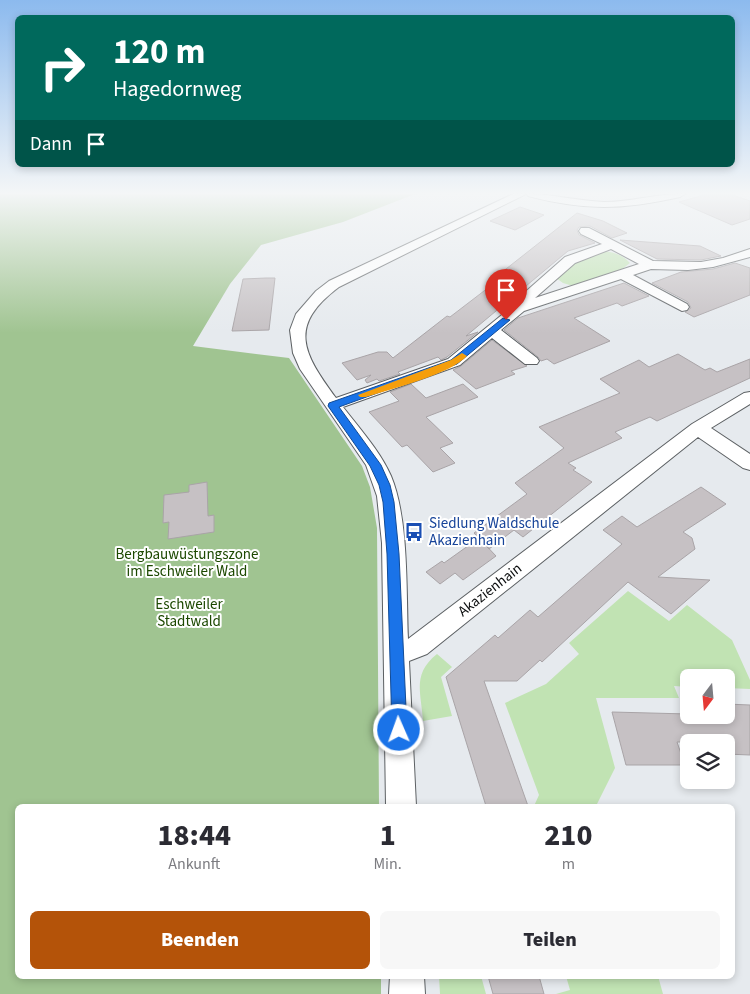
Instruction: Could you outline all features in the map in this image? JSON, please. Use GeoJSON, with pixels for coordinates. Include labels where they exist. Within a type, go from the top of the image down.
{"type":"FeatureCollection","features":[{"type":"Feature","properties":{"kind":"street"},"geometry":{"type":"LineString","coordinates":[[402,804],[392,527],[385,485],[375,465],[302,359],[296,338],[300,321],[309,306],[334,284],[425,240]]}},
{"type":"Feature","properties":{"kind":"street"},"geometry":{"type":"LineString","coordinates":[[603,240],[650,265]]}},
{"type":"Feature","properties":{"kind":"street"},"geometry":{"type":"LineString","coordinates":[[333,406],[454,362],[493,331],[570,260],[612,245]]}},
{"type":"Feature","properties":{"kind":"street"},"geometry":{"type":"LineString","coordinates":[[519,308],[650,265],[697,266],[721,263],[747,256]]}},
{"type":"Feature","properties":{"kind":"street"},"geometry":{"type":"LineString","coordinates":[[622,274],[682,307]]}},
{"type":"Feature","properties":{"kind":"street"},"geometry":{"type":"LineString","coordinates":[[549,279],[558,286],[576,289]]}},
{"type":"Feature","properties":{"kind":"street"},"geometry":{"type":"LineString","coordinates":[[493,331],[531,361]]}},
{"type":"Feature","properties":{"kind":"street","name":"Akazienhain"},"geometry":{"type":"LineString","coordinates":[[397,654],[418,646],[698,428],[750,397]]}},
{"type":"Feature","properties":{"kind":"street"},"geometry":{"type":"LineString","coordinates":[[698,428],[750,463]]}},
{"type":"Feature","properties":{"kind":"street"},"geometry":{"type":"LineString","coordinates":[[406,979],[407,994]]}},
{"type":"Feature","properties":{"kind":"green space","name":"Eschweiler Stadtwald"},"geometry":{"type":"Polygon","coordinates":[[[0,240],[277,240],[261,245],[230,284],[193,346],[289,358],[362,466],[370,487],[377,528],[379,804],[15,804],[15,979],[381,979],[381,994],[0,994],[0,240]]]}},
{"type":"Feature","properties":{"kind":"green space"},"geometry":{"type":"Polygon","coordinates":[[[602,251],[624,257],[630,263],[621,270],[573,286],[563,283],[556,278],[569,265],[602,251]]]}},
{"type":"Feature","properties":{"kind":"green space"},"geometry":{"type":"Polygon","coordinates":[[[628,591],[669,621],[687,605],[732,640],[750,680],[750,689],[735,688],[735,669],[680,669],[680,686],[674,686],[679,698],[596,698],[615,768],[597,804],[535,804],[539,795],[505,703],[546,684],[579,654],[569,643],[628,591]]]}},
{"type":"Feature","properties":{"kind":"green space"},"geometry":{"type":"Polygon","coordinates":[[[437,654],[452,667],[441,677],[452,716],[423,721],[420,692],[421,676],[429,661],[437,654]]]}},
{"type":"Feature","properties":{"kind":"green space"},"geometry":{"type":"Polygon","coordinates":[[[439,979],[482,979],[486,994],[440,994],[439,979]]]}},
{"type":"Feature","properties":{"kind":"green space"},"geometry":{"type":"Polygon","coordinates":[[[567,979],[659,979],[663,994],[556,994],[570,990],[567,979]]]}},
{"type":"Feature","properties":{"kind":"building"},"geometry":{"type":"Polygon","coordinates":[[[542,240],[590,240],[595,243],[568,251],[466,336],[478,332],[441,360],[438,357],[398,372],[400,374],[367,383],[365,380],[371,375],[357,380],[342,363],[378,352],[387,352],[393,358],[447,316],[450,317],[497,281],[492,280],[542,240]]]}},
{"type":"Feature","properties":{"kind":"building"},"geometry":{"type":"Polygon","coordinates":[[[621,240],[700,246],[721,256],[701,260],[657,259],[621,240]]]}},
{"type":"Feature","properties":{"kind":"building"},"geometry":{"type":"Polygon","coordinates":[[[735,263],[750,268],[750,295],[694,317],[685,312],[691,308],[688,302],[652,283],[681,272],[713,269],[735,263]]]}},
{"type":"Feature","properties":{"kind":"building"},"geometry":{"type":"Polygon","coordinates":[[[275,278],[269,330],[232,331],[243,279],[275,278]]]}},
{"type":"Feature","properties":{"kind":"building"},"geometry":{"type":"Polygon","coordinates":[[[624,283],[649,296],[622,306],[617,303],[574,318],[610,341],[554,364],[547,359],[541,361],[504,330],[518,318],[624,283]]]}},
{"type":"Feature","properties":{"kind":"building"},"geometry":{"type":"Polygon","coordinates":[[[492,340],[527,366],[511,371],[515,374],[476,389],[453,370],[461,366],[492,340]]]}},
{"type":"Feature","properties":{"kind":"building"},"geometry":{"type":"Polygon","coordinates":[[[678,354],[705,370],[710,368],[717,372],[750,359],[750,378],[657,421],[650,417],[615,432],[622,438],[568,463],[576,468],[573,470],[592,482],[523,537],[514,530],[489,549],[474,533],[527,494],[515,483],[564,448],[539,427],[620,393],[600,379],[639,360],[649,367],[678,354]]]}},
{"type":"Feature","properties":{"kind":"building"},"geometry":{"type":"Polygon","coordinates":[[[411,384],[426,398],[463,384],[478,397],[426,417],[453,443],[440,448],[455,463],[433,472],[407,445],[402,447],[369,412],[399,401],[390,392],[411,384]]]}},
{"type":"Feature","properties":{"kind":"building"},"geometry":{"type":"Polygon","coordinates":[[[207,482],[208,516],[214,515],[214,532],[168,539],[169,522],[163,523],[164,495],[189,492],[189,485],[207,482]]]}},
{"type":"Feature","properties":{"kind":"building"},"geometry":{"type":"Polygon","coordinates":[[[701,487],[726,504],[683,532],[692,538],[695,549],[658,577],[710,580],[671,614],[628,582],[542,662],[540,660],[517,681],[484,681],[527,804],[485,804],[446,677],[495,635],[498,638],[530,610],[538,617],[622,544],[603,530],[622,516],[637,527],[701,487]]]}},
{"type":"Feature","properties":{"kind":"building"},"geometry":{"type":"Polygon","coordinates":[[[479,538],[496,556],[463,580],[455,573],[440,584],[426,572],[442,561],[444,563],[479,538]]]}},
{"type":"Feature","properties":{"kind":"building"},"geometry":{"type":"Polygon","coordinates":[[[735,704],[750,705],[750,755],[735,754],[735,734],[680,734],[680,742],[677,742],[680,751],[680,765],[626,765],[612,712],[680,714],[680,724],[735,724],[735,704]]]}},
{"type":"Feature","properties":{"kind":"building"},"geometry":{"type":"Polygon","coordinates":[[[489,979],[540,979],[544,994],[493,994],[489,979]]]}},
{"type":"Feature","properties":{"kind":"slow traffic"},"geometry":{"type":"LineString","coordinates":[[363,395],[419,376],[454,362],[462,356]]}},
{"type":"Feature","properties":{"kind":"place","name":"Siedlung Waldschule Akazienhain"},"geometry":{"type":"Point","coordinates":[414,532]}},
{"type":"Feature","properties":{"kind":"route"},"geometry":{"type":"LineString","coordinates":[[399,730],[392,527],[385,485],[375,465],[333,406],[454,362],[506,320]]}},
{"type":"Feature","properties":{"kind":"park label","name":"Bergbauwüstungszone im Eschweiler Wald"},"geometry":{"type":"Point","coordinates":[187,562]}}]}
